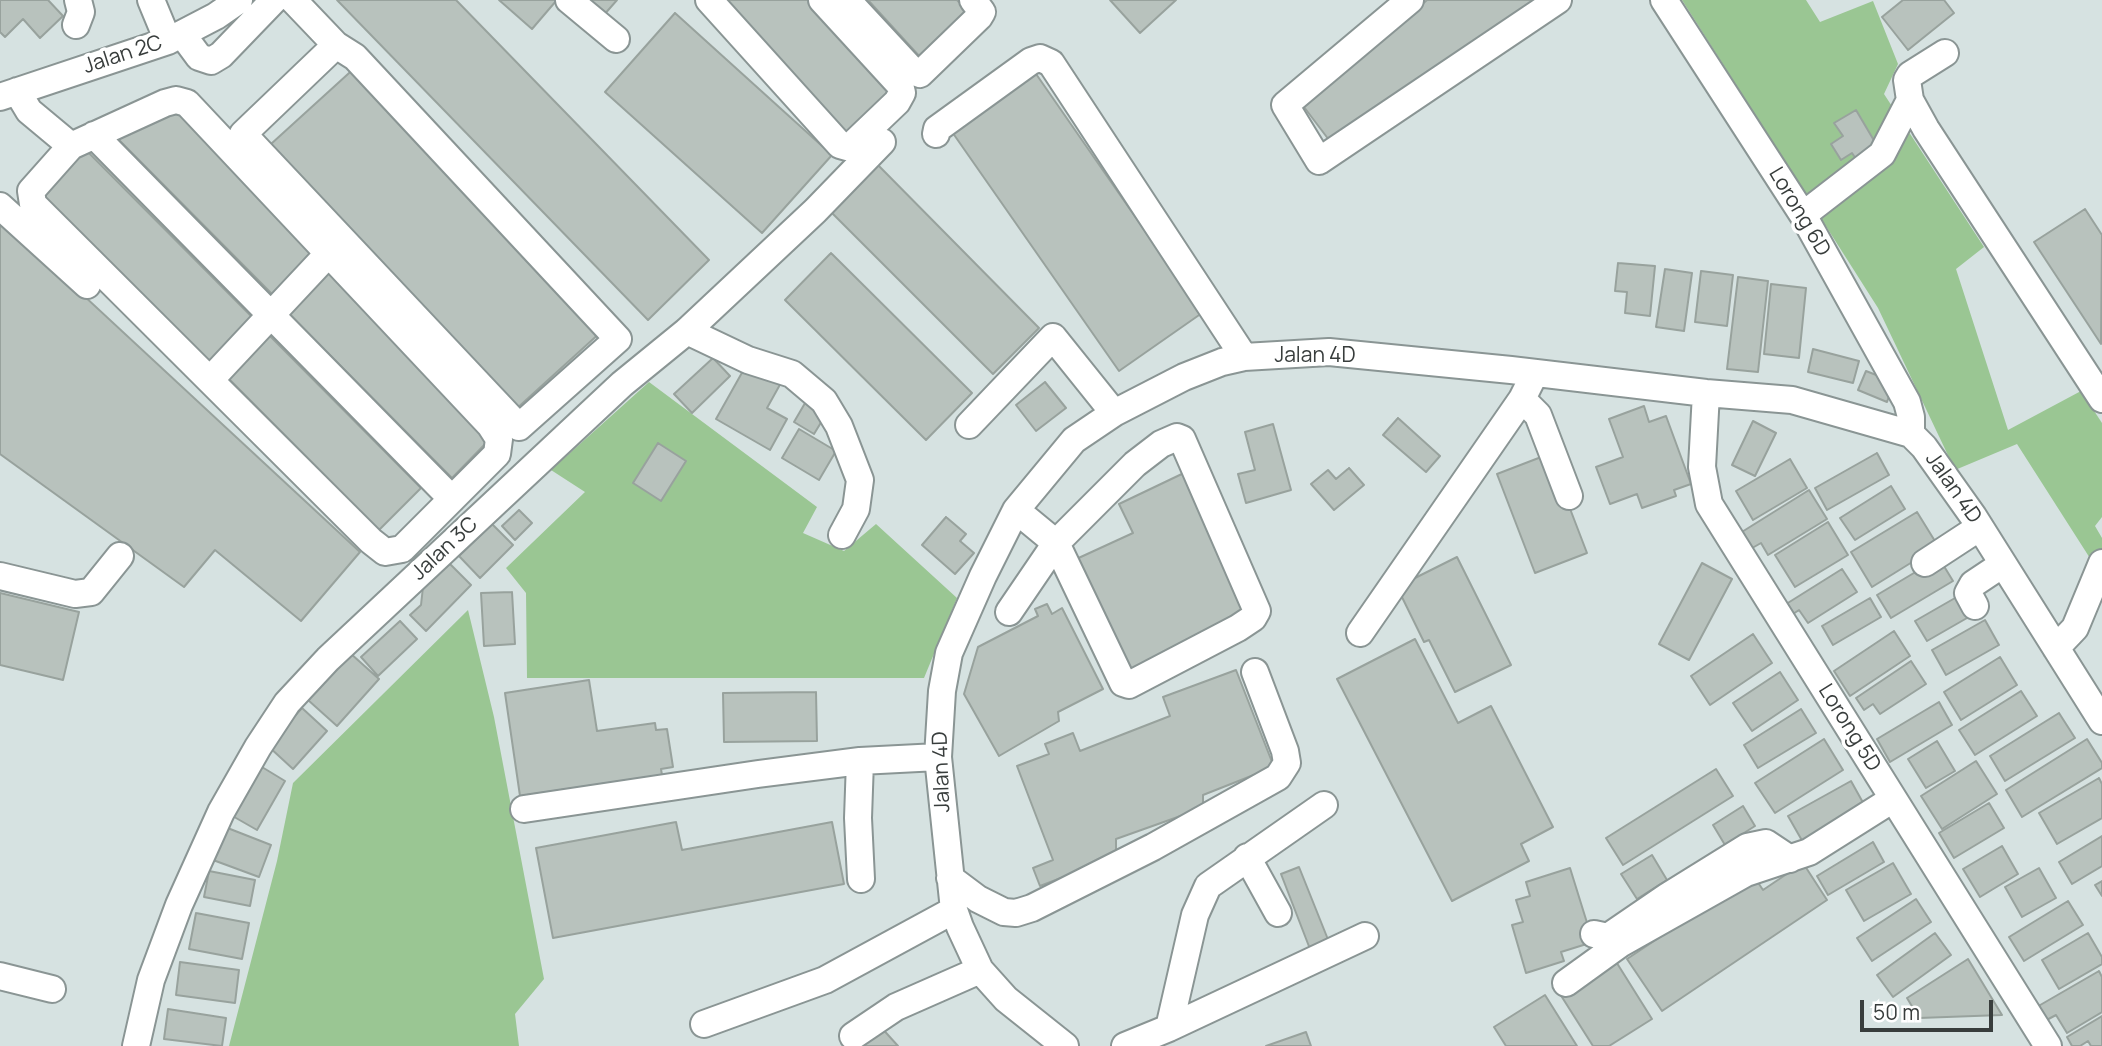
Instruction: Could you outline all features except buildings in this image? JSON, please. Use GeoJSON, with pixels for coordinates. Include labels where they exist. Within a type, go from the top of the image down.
{"type":"FeatureCollection","features":[{"type":"Feature","properties":{"kind":"street"},"geometry":{"type":"LineString","coordinates":[[151,0],[175,37],[199,57],[211,61],[221,55],[274,0]]}},
{"type":"Feature","properties":{"kind":"street","name":"Jalan 2C"},"geometry":{"type":"LineString","coordinates":[[5,92],[175,37],[216,16],[239,0]]}},
{"type":"Feature","properties":{"kind":"street"},"geometry":{"type":"LineString","coordinates":[[293,0],[336,45],[355,57],[618,339],[519,427],[243,134],[336,45]]}},
{"type":"Feature","properties":{"kind":"street"},"geometry":{"type":"LineString","coordinates":[[569,0],[616,39]]}},
{"type":"Feature","properties":{"kind":"street"},"geometry":{"type":"LineString","coordinates":[[709,0],[840,145],[847,147],[897,102],[902,93],[900,85],[822,0]]}},
{"type":"Feature","properties":{"kind":"street"},"geometry":{"type":"LineString","coordinates":[[846,0],[913,71],[920,74],[979,17],[982,12],[973,0]]}},
{"type":"Feature","properties":{"kind":"street"},"geometry":{"type":"LineString","coordinates":[[1410,0],[1285,105],[1319,161],[1558,0]]}},
{"type":"Feature","properties":{"kind":"street","name":"Lorong 6D"},"geometry":{"type":"LineString","coordinates":[[1664,0],[1803,215],[1907,402],[1911,417],[1911,434]]}},
{"type":"Feature","properties":{"kind":"street"},"geometry":{"type":"LineString","coordinates":[[1945,52],[1910,75],[1907,80],[1910,100],[1926,129],[2102,398]]}},
{"type":"Feature","properties":{"kind":"street"},"geometry":{"type":"LineString","coordinates":[[936,134],[937,130],[1031,61],[1040,58],[1051,63],[1244,357]]}},
{"type":"Feature","properties":{"kind":"street"},"geometry":{"type":"LineString","coordinates":[[5,92],[71,146]]}},
{"type":"Feature","properties":{"kind":"street"},"geometry":{"type":"LineString","coordinates":[[176,100],[187,103],[490,425],[499,439],[497,454],[402,549],[385,552],[33,204],[30,191],[71,146],[165,103],[176,100]]}},
{"type":"Feature","properties":{"kind":"street"},"geometry":{"type":"LineString","coordinates":[[1803,215],[1882,154],[1910,100]]}},
{"type":"Feature","properties":{"kind":"street"},"geometry":{"type":"LineString","coordinates":[[94,135],[452,499]]}},
{"type":"Feature","properties":{"kind":"street","name":"Jalan 3C"},"geometry":{"type":"LineString","coordinates":[[136,1046],[151,980],[179,905],[221,812],[258,747],[288,703],[328,659],[622,384],[687,331],[815,211],[882,142]]}},
{"type":"Feature","properties":{"kind":"street"},"geometry":{"type":"LineString","coordinates":[[0,206],[87,285]]}},
{"type":"Feature","properties":{"kind":"street"},"geometry":{"type":"LineString","coordinates":[[210,380],[328,253]]}},
{"type":"Feature","properties":{"kind":"street"},"geometry":{"type":"LineString","coordinates":[[687,331],[748,360],[792,374],[824,401],[848,445],[860,480],[856,509],[842,535]]}},
{"type":"Feature","properties":{"kind":"street"},"geometry":{"type":"LineString","coordinates":[[969,425],[1053,337],[1114,413]]}},
{"type":"Feature","properties":{"kind":"street","name":"Jalan 4D"},"geometry":{"type":"LineString","coordinates":[[1065,1046],[1006,999],[980,970],[954,910],[938,757],[942,691],[949,653],[1016,510],[1074,440],[1114,413],[1184,377],[1222,362],[1244,357],[1329,352],[1535,373],[1792,400],[1911,434],[1924,447],[1980,527],[2102,721]]}},
{"type":"Feature","properties":{"kind":"street"},"geometry":{"type":"LineString","coordinates":[[1360,634],[1522,399],[1535,373]]}},
{"type":"Feature","properties":{"kind":"street","name":"Lorong 5D"},"geometry":{"type":"LineString","coordinates":[[1706,393],[1702,467],[1709,504],[2048,1046]]}},
{"type":"Feature","properties":{"kind":"street"},"geometry":{"type":"LineString","coordinates":[[1522,399],[1538,415],[1569,496]]}},
{"type":"Feature","properties":{"kind":"street"},"geometry":{"type":"LineString","coordinates":[[1009,612],[1056,543],[1135,464],[1161,444],[1177,437],[1182,439],[1257,611],[1254,618],[1238,628],[1129,685],[1124,683],[1056,543],[1016,510]]}},
{"type":"Feature","properties":{"kind":"street"},"geometry":{"type":"LineString","coordinates":[[1925,563],[1980,527]]}},
{"type":"Feature","properties":{"kind":"street"},"geometry":{"type":"LineString","coordinates":[[0,576],[75,594],[91,592],[120,556]]}},
{"type":"Feature","properties":{"kind":"street"},"geometry":{"type":"LineString","coordinates":[[2056,648],[2075,628],[2102,563]]}},
{"type":"Feature","properties":{"kind":"street"},"geometry":{"type":"LineString","coordinates":[[1975,606],[1968,593],[1973,584],[2003,564]]}},
{"type":"Feature","properties":{"kind":"street"},"geometry":{"type":"LineString","coordinates":[[950,878],[978,899],[1004,912],[1016,913],[1032,908],[1153,847],[1279,777],[1287,763],[1285,751],[1255,672]]}},
{"type":"Feature","properties":{"kind":"street"},"geometry":{"type":"LineString","coordinates":[[524,808],[860,761],[938,757]]}},
{"type":"Feature","properties":{"kind":"street"},"geometry":{"type":"LineString","coordinates":[[860,761],[858,818],[861,879]]}},
{"type":"Feature","properties":{"kind":"street"},"geometry":{"type":"LineString","coordinates":[[1566,983],[1620,944],[1746,873],[1810,852],[1894,799]]}},
{"type":"Feature","properties":{"kind":"street"},"geometry":{"type":"LineString","coordinates":[[1169,1028],[1195,915],[1208,886],[1324,805]]}},
{"type":"Feature","properties":{"kind":"street"},"geometry":{"type":"LineString","coordinates":[[1594,934],[1608,937],[1747,847],[1766,843],[1790,859]]}},
{"type":"Feature","properties":{"kind":"street"},"geometry":{"type":"LineString","coordinates":[[1247,857],[1278,913]]}},
{"type":"Feature","properties":{"kind":"street"},"geometry":{"type":"LineString","coordinates":[[704,1024],[825,980],[954,910]]}},
{"type":"Feature","properties":{"kind":"street"},"geometry":{"type":"LineString","coordinates":[[1125,1046],[1365,936]]}},
{"type":"Feature","properties":{"kind":"street"},"geometry":{"type":"LineString","coordinates":[[853,1036],[896,1007],[980,970]]}},
{"type":"Feature","properties":{"kind":"street"},"geometry":{"type":"LineString","coordinates":[[0,976],[52,989]]}},
{"type":"Feature","properties":{"kind":"green space"},"geometry":{"type":"Polygon","coordinates":[[[1682,0],[1806,0],[1820,22],[1873,1],[1898,64],[1884,94],[1984,247],[1956,269],[2008,430],[2081,391],[2102,423],[2102,517],[2095,526],[2102,538],[2102,577],[2017,444],[1955,470],[1878,308],[1682,0]]]}},
{"type":"Feature","properties":{"kind":"green space"},"geometry":{"type":"Polygon","coordinates":[[[649,382],[817,507],[803,533],[844,551],[876,524],[957,598],[924,678],[527,678],[526,593],[506,568],[585,492],[551,470],[649,382]]]}},
{"type":"Feature","properties":{"kind":"green space"},"geometry":{"type":"Polygon","coordinates":[[[468,610],[494,717],[544,979],[515,1014],[519,1046],[229,1046],[277,861],[293,783],[468,610]]]}}]}
